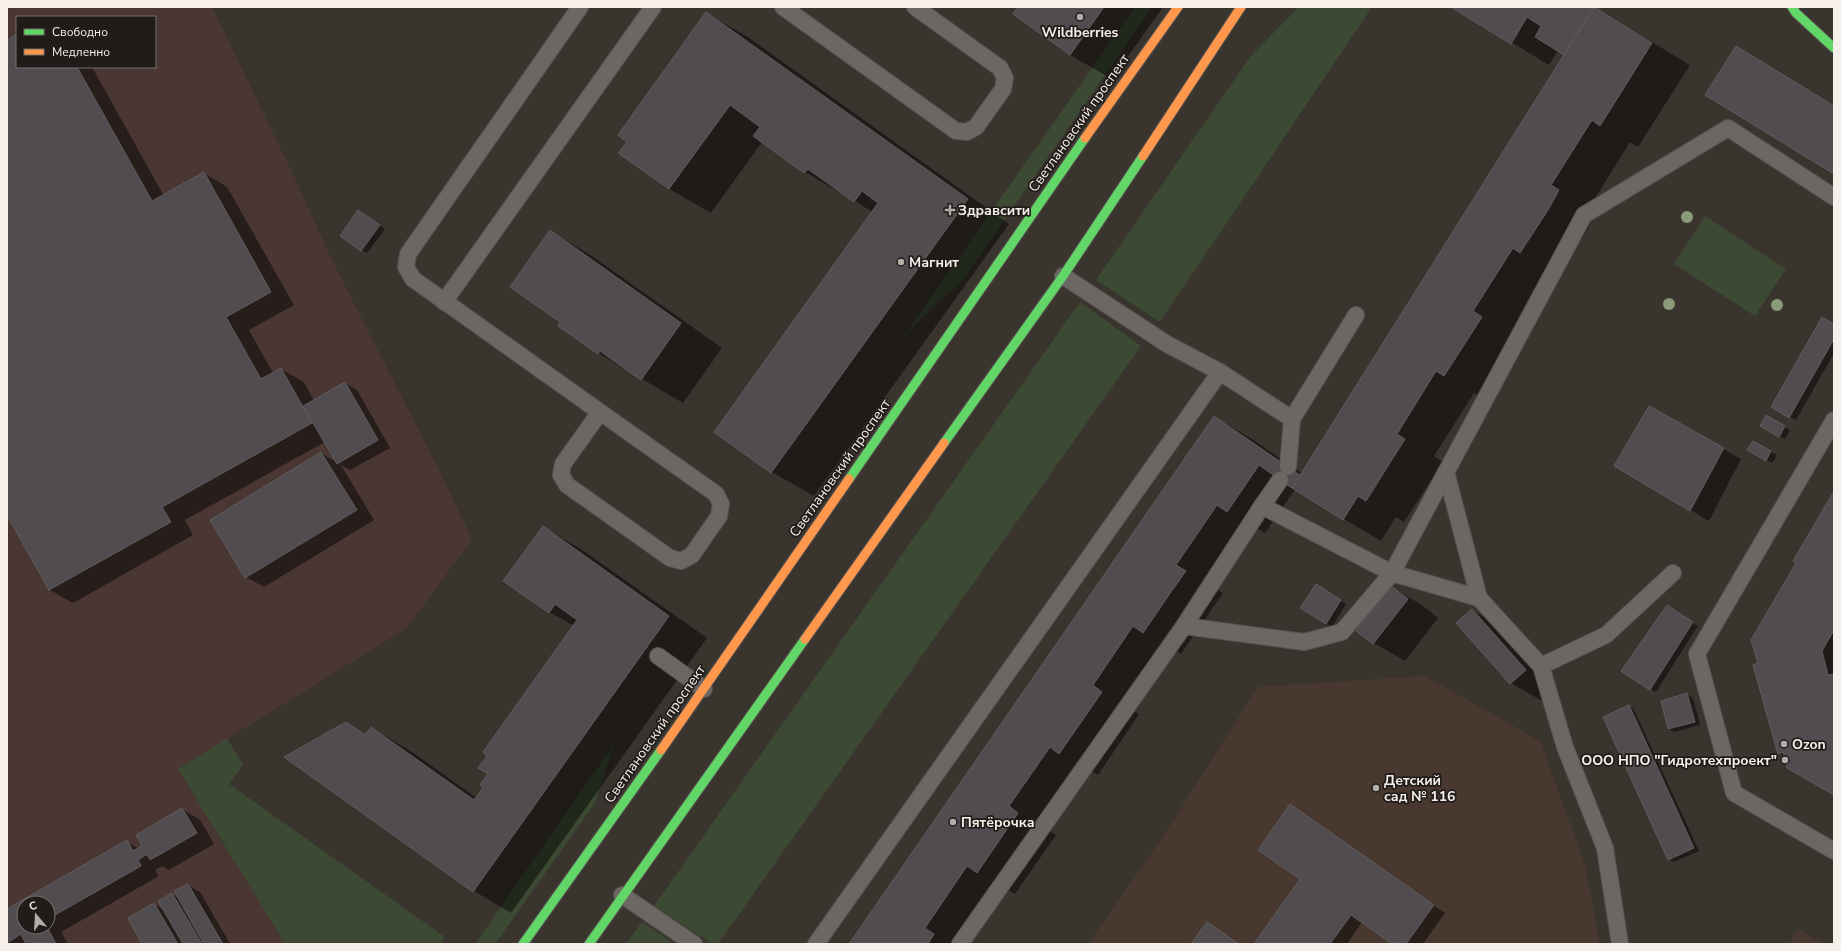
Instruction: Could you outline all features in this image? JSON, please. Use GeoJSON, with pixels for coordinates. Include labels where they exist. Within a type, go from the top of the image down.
{"type":"FeatureCollection","features":[{"type":"Feature","properties":{"kind":"main road","name":"Светлановский проспект"},"geometry":{"type":"LineString","coordinates":[[522,944],[704,689],[1019,232],[1178,7]]}},
{"type":"Feature","properties":{"kind":"main road"},"geometry":{"type":"LineString","coordinates":[[589,944],[622,895],[1063,276],[1241,7]]}},
{"type":"Feature","properties":{"kind":"main road"},"geometry":{"type":"LineString","coordinates":[[1792,7],[1796,13],[1834,48]]}},
{"type":"Feature","properties":{"kind":"lane"},"geometry":{"type":"LineString","coordinates":[[580,7],[408,254],[406,267],[413,279],[444,302],[600,412],[716,494],[721,504],[719,516],[692,555],[681,560],[670,558],[567,485],[561,475],[563,464],[600,412]]}},
{"type":"Feature","properties":{"kind":"lane"},"geometry":{"type":"LineString","coordinates":[[444,302],[653,7]]}},
{"type":"Feature","properties":{"kind":"lane"},"geometry":{"type":"LineString","coordinates":[[783,7],[956,131],[966,132],[976,127],[999,95],[1003,88],[1005,78],[1000,68],[915,7]]}},
{"type":"Feature","properties":{"kind":"lane"},"geometry":{"type":"LineString","coordinates":[[1184,626],[1304,642],[1342,632],[1392,573],[1584,215],[1728,128],[1834,197]]}},
{"type":"Feature","properties":{"kind":"lane"},"geometry":{"type":"LineString","coordinates":[[1063,276],[1167,344],[1220,372],[1292,420]]}},
{"type":"Feature","properties":{"kind":"lane"},"geometry":{"type":"LineString","coordinates":[[960,944],[1184,626],[1284,473],[1292,420],[1356,315]]}},
{"type":"Feature","properties":{"kind":"lane"},"geometry":{"type":"LineString","coordinates":[[816,944],[1220,372]]}},
{"type":"Feature","properties":{"kind":"lane"},"geometry":{"type":"LineString","coordinates":[[1834,420],[1697,654],[1734,792],[1834,851]]}},
{"type":"Feature","properties":{"kind":"lane"},"geometry":{"type":"LineString","coordinates":[[1446,472],[1479,598],[1541,666],[1565,747],[1605,848],[1620,944]]}},
{"type":"Feature","properties":{"kind":"lane"},"geometry":{"type":"LineString","coordinates":[[1262,506],[1392,573],[1479,598]]}},
{"type":"Feature","properties":{"kind":"lane"},"geometry":{"type":"LineString","coordinates":[[1541,666],[1606,635],[1673,573]]}},
{"type":"Feature","properties":{"kind":"lane"},"geometry":{"type":"LineString","coordinates":[[658,656],[704,689]]}},
{"type":"Feature","properties":{"kind":"lane"},"geometry":{"type":"LineString","coordinates":[[622,895],[694,944]]}},
{"type":"Feature","properties":{"kind":"shaded area"},"geometry":{"type":"Polygon","coordinates":[[[7,7],[212,7],[290,168],[333,262],[439,470],[472,539],[407,628],[178,769],[285,944],[7,944],[7,7]]]}},
{"type":"Feature","properties":{"kind":"shaded area","name":"Детский сад № 116"},"geometry":{"type":"Polygon","coordinates":[[[1425,676],[1540,741],[1585,865],[1600,944],[1088,944],[1164,835],[1258,687],[1425,676]]]}},
{"type":"Feature","properties":{"kind":"shaded area"},"geometry":{"type":"Polygon","coordinates":[[[1798,929],[1823,944],[1789,944],[1798,929]]]}},
{"type":"Feature","properties":{"kind":"green space"},"geometry":{"type":"Polygon","coordinates":[[[1135,7],[1152,7],[965,277],[903,337],[1135,7]]]}},
{"type":"Feature","properties":{"kind":"green space"},"geometry":{"type":"Polygon","coordinates":[[[1299,7],[1372,7],[1160,322],[1096,280],[1250,57],[1299,7]]]}},
{"type":"Feature","properties":{"kind":"green space"},"geometry":{"type":"Polygon","coordinates":[[[1705,216],[1786,269],[1755,316],[1674,264],[1705,216]]]}},
{"type":"Feature","properties":{"kind":"green space"},"geometry":{"type":"Polygon","coordinates":[[[1080,302],[1141,346],[718,944],[713,944],[654,906],[1080,302]]]}},
{"type":"Feature","properties":{"kind":"green space"},"geometry":{"type":"Polygon","coordinates":[[[227,738],[243,765],[229,784],[445,937],[440,944],[285,944],[178,769],[227,738]]]}},
{"type":"Feature","properties":{"kind":"green space"},"geometry":{"type":"Polygon","coordinates":[[[614,744],[595,803],[495,944],[475,944],[614,744]]]}},
{"type":"Feature","properties":{"kind":"green space"},"geometry":{"type":"Polygon","coordinates":[[[642,922],[674,944],[626,944],[642,922]]]}},
{"type":"Feature","properties":{"kind":"building"},"geometry":{"type":"Polygon","coordinates":[[[1018,7],[1104,7],[1070,55],[1013,14],[1018,7]]]}},
{"type":"Feature","properties":{"kind":"building"},"geometry":{"type":"Polygon","coordinates":[[[1451,7],[1594,7],[1564,55],[1535,37],[1541,26],[1527,17],[1511,44],[1451,7]]]}},
{"type":"Feature","properties":{"kind":"building"},"geometry":{"type":"Polygon","coordinates":[[[1594,7],[1652,43],[1600,126],[1592,120],[1551,185],[1559,190],[1548,210],[1520,253],[1513,248],[1473,311],[1482,317],[1444,376],[1436,371],[1397,434],[1405,439],[1366,501],[1358,496],[1343,520],[1292,488],[1594,7]]]}},
{"type":"Feature","properties":{"kind":"building"},"geometry":{"type":"Polygon","coordinates":[[[706,12],[968,199],[771,473],[714,432],[878,203],[862,191],[854,202],[808,169],[804,173],[753,136],[760,127],[730,105],[669,189],[618,153],[627,142],[618,135],[706,12]]]}},
{"type":"Feature","properties":{"kind":"building"},"geometry":{"type":"Polygon","coordinates":[[[16,35],[16,68],[78,68],[152,201],[204,172],[271,292],[226,317],[261,379],[281,368],[312,423],[162,507],[171,522],[49,590],[7,515],[7,40],[16,35]]]}},
{"type":"Feature","properties":{"kind":"building"},"geometry":{"type":"Polygon","coordinates":[[[1736,46],[1834,106],[1834,174],[1705,95],[1736,46]]]}},
{"type":"Feature","properties":{"kind":"building"},"geometry":{"type":"Polygon","coordinates":[[[358,210],[380,225],[361,251],[340,236],[358,210]]]}},
{"type":"Feature","properties":{"kind":"building"},"geometry":{"type":"Polygon","coordinates":[[[550,230],[681,323],[641,380],[600,351],[598,354],[558,326],[560,322],[510,287],[550,230]]]}},
{"type":"Feature","properties":{"kind":"building"},"geometry":{"type":"Polygon","coordinates":[[[1822,317],[1834,324],[1834,339],[1789,418],[1771,407],[1822,317]]]}},
{"type":"Feature","properties":{"kind":"building"},"geometry":{"type":"Polygon","coordinates":[[[345,382],[378,440],[337,464],[303,406],[345,382]]]}},
{"type":"Feature","properties":{"kind":"building"},"geometry":{"type":"Polygon","coordinates":[[[1649,406],[1724,448],[1690,511],[1614,466],[1649,406]]]}},
{"type":"Feature","properties":{"kind":"building"},"geometry":{"type":"Polygon","coordinates":[[[1766,415],[1785,426],[1779,437],[1760,426],[1766,415]]]}},
{"type":"Feature","properties":{"kind":"building"},"geometry":{"type":"Polygon","coordinates":[[[1214,416],[1301,476],[1292,488],[1259,465],[1227,512],[1217,505],[1176,565],[1186,571],[1143,633],[1133,626],[1093,685],[1102,692],[1059,754],[1050,747],[1009,806],[1018,813],[977,873],[967,866],[925,928],[934,934],[928,944],[849,944],[1214,416]]]}},
{"type":"Feature","properties":{"kind":"building"},"geometry":{"type":"Polygon","coordinates":[[[1753,441],[1771,451],[1766,461],[1747,450],[1753,441]]]}},
{"type":"Feature","properties":{"kind":"building"},"geometry":{"type":"Polygon","coordinates":[[[321,452],[357,510],[245,578],[210,520],[321,452]]]}},
{"type":"Feature","properties":{"kind":"building"},"geometry":{"type":"Polygon","coordinates":[[[1834,491],[1834,630],[1822,651],[1828,675],[1834,674],[1834,795],[1787,768],[1783,752],[1778,754],[1753,665],[1758,663],[1751,640],[1796,563],[1793,561],[1834,491]]]}},
{"type":"Feature","properties":{"kind":"building"},"geometry":{"type":"Polygon","coordinates":[[[543,526],[669,616],[473,892],[284,757],[346,722],[365,735],[371,727],[474,800],[483,788],[480,785],[488,774],[478,768],[487,756],[483,752],[577,620],[555,604],[549,613],[503,581],[543,526]]]}},
{"type":"Feature","properties":{"kind":"building"},"geometry":{"type":"Polygon","coordinates":[[[1316,584],[1341,600],[1326,624],[1300,608],[1316,584]]]}},
{"type":"Feature","properties":{"kind":"building"},"geometry":{"type":"Polygon","coordinates":[[[1391,586],[1408,599],[1373,644],[1356,631],[1391,586]]]}},
{"type":"Feature","properties":{"kind":"building"},"geometry":{"type":"Polygon","coordinates":[[[1667,605],[1693,622],[1650,690],[1621,671],[1667,605]]]}},
{"type":"Feature","properties":{"kind":"building"},"geometry":{"type":"Polygon","coordinates":[[[1472,609],[1526,670],[1510,684],[1456,623],[1472,609]]]}},
{"type":"Feature","properties":{"kind":"building"},"geometry":{"type":"Polygon","coordinates":[[[1687,693],[1695,722],[1668,729],[1661,701],[1687,693]]]}},
{"type":"Feature","properties":{"kind":"building"},"geometry":{"type":"Polygon","coordinates":[[[1629,705],[1694,848],[1668,860],[1603,717],[1629,705]]]}},
{"type":"Feature","properties":{"kind":"building"},"geometry":{"type":"Polygon","coordinates":[[[1290,804],[1434,905],[1406,944],[1392,944],[1351,915],[1330,944],[1254,944],[1300,879],[1258,850],[1290,804]]]}},
{"type":"Feature","properties":{"kind":"building"},"geometry":{"type":"Polygon","coordinates":[[[182,808],[197,833],[150,860],[147,854],[138,860],[141,866],[56,914],[56,895],[31,895],[127,840],[133,851],[142,846],[136,835],[182,808]]]}},
{"type":"Feature","properties":{"kind":"building"},"geometry":{"type":"Polygon","coordinates":[[[188,884],[223,944],[204,944],[174,891],[188,884]]]}},
{"type":"Feature","properties":{"kind":"building"},"geometry":{"type":"Polygon","coordinates":[[[172,893],[202,944],[183,944],[158,901],[172,893]]]}},
{"type":"Feature","properties":{"kind":"building"},"geometry":{"type":"Polygon","coordinates":[[[154,903],[178,944],[142,944],[128,918],[154,903]]]}},
{"type":"Feature","properties":{"kind":"building"},"geometry":{"type":"Polygon","coordinates":[[[16,904],[16,935],[19,935],[7,943],[7,909],[16,904]]]}},
{"type":"Feature","properties":{"kind":"building"},"geometry":{"type":"Polygon","coordinates":[[[1207,922],[1239,944],[1191,944],[1207,922]]]}},
{"type":"Feature","properties":{"kind":"building"},"geometry":{"type":"Polygon","coordinates":[[[22,935],[51,935],[56,944],[26,944],[22,935]]]}},
{"type":"Feature","properties":{"kind":"traffic: fast"},"geometry":{"type":"LineString","coordinates":[[1792,7],[1796,13],[1834,48]]}},
{"type":"Feature","properties":{"kind":"traffic: fast"},"geometry":{"type":"LineString","coordinates":[[849,479],[1085,138]]}},
{"type":"Feature","properties":{"kind":"traffic: fast"},"geometry":{"type":"LineString","coordinates":[[944,443],[1063,276],[1143,156]]}},
{"type":"Feature","properties":{"kind":"traffic: fast"},"geometry":{"type":"LineString","coordinates":[[589,944],[805,639]]}},
{"type":"Feature","properties":{"kind":"traffic: fast"},"geometry":{"type":"LineString","coordinates":[[523,944],[661,750]]}},
{"type":"Feature","properties":{"kind":"traffic: slow"},"geometry":{"type":"LineString","coordinates":[[1085,138],[1178,7]]}},
{"type":"Feature","properties":{"kind":"traffic: slow"},"geometry":{"type":"LineString","coordinates":[[1143,156],[1241,7]]}},
{"type":"Feature","properties":{"kind":"traffic: slow"},"geometry":{"type":"LineString","coordinates":[[805,639],[944,443]]}},
{"type":"Feature","properties":{"kind":"traffic: slow"},"geometry":{"type":"LineString","coordinates":[[661,750],[849,479]]}},
{"type":"Feature","properties":{"kind":"place","name":"Wildberries"},"geometry":{"type":"Point","coordinates":[1080,17]}},
{"type":"Feature","properties":{"kind":"place","name":"Здравсити"},"geometry":{"type":"Point","coordinates":[950,210]}},
{"type":"Feature","properties":{"kind":"place","name":"Магнит"},"geometry":{"type":"Point","coordinates":[901,262]}},
{"type":"Feature","properties":{"kind":"place","name":"Ozon"},"geometry":{"type":"Point","coordinates":[1784,744]}},
{"type":"Feature","properties":{"kind":"place","name":"ООО НПО \"Гидротехпроект\""},"geometry":{"type":"Point","coordinates":[1785,760]}},
{"type":"Feature","properties":{"kind":"place","name":"Детский сад № 116"},"geometry":{"type":"Point","coordinates":[1376,788]}},
{"type":"Feature","properties":{"kind":"place","name":"Пятёрочка"},"geometry":{"type":"Point","coordinates":[953,822]}}]}
